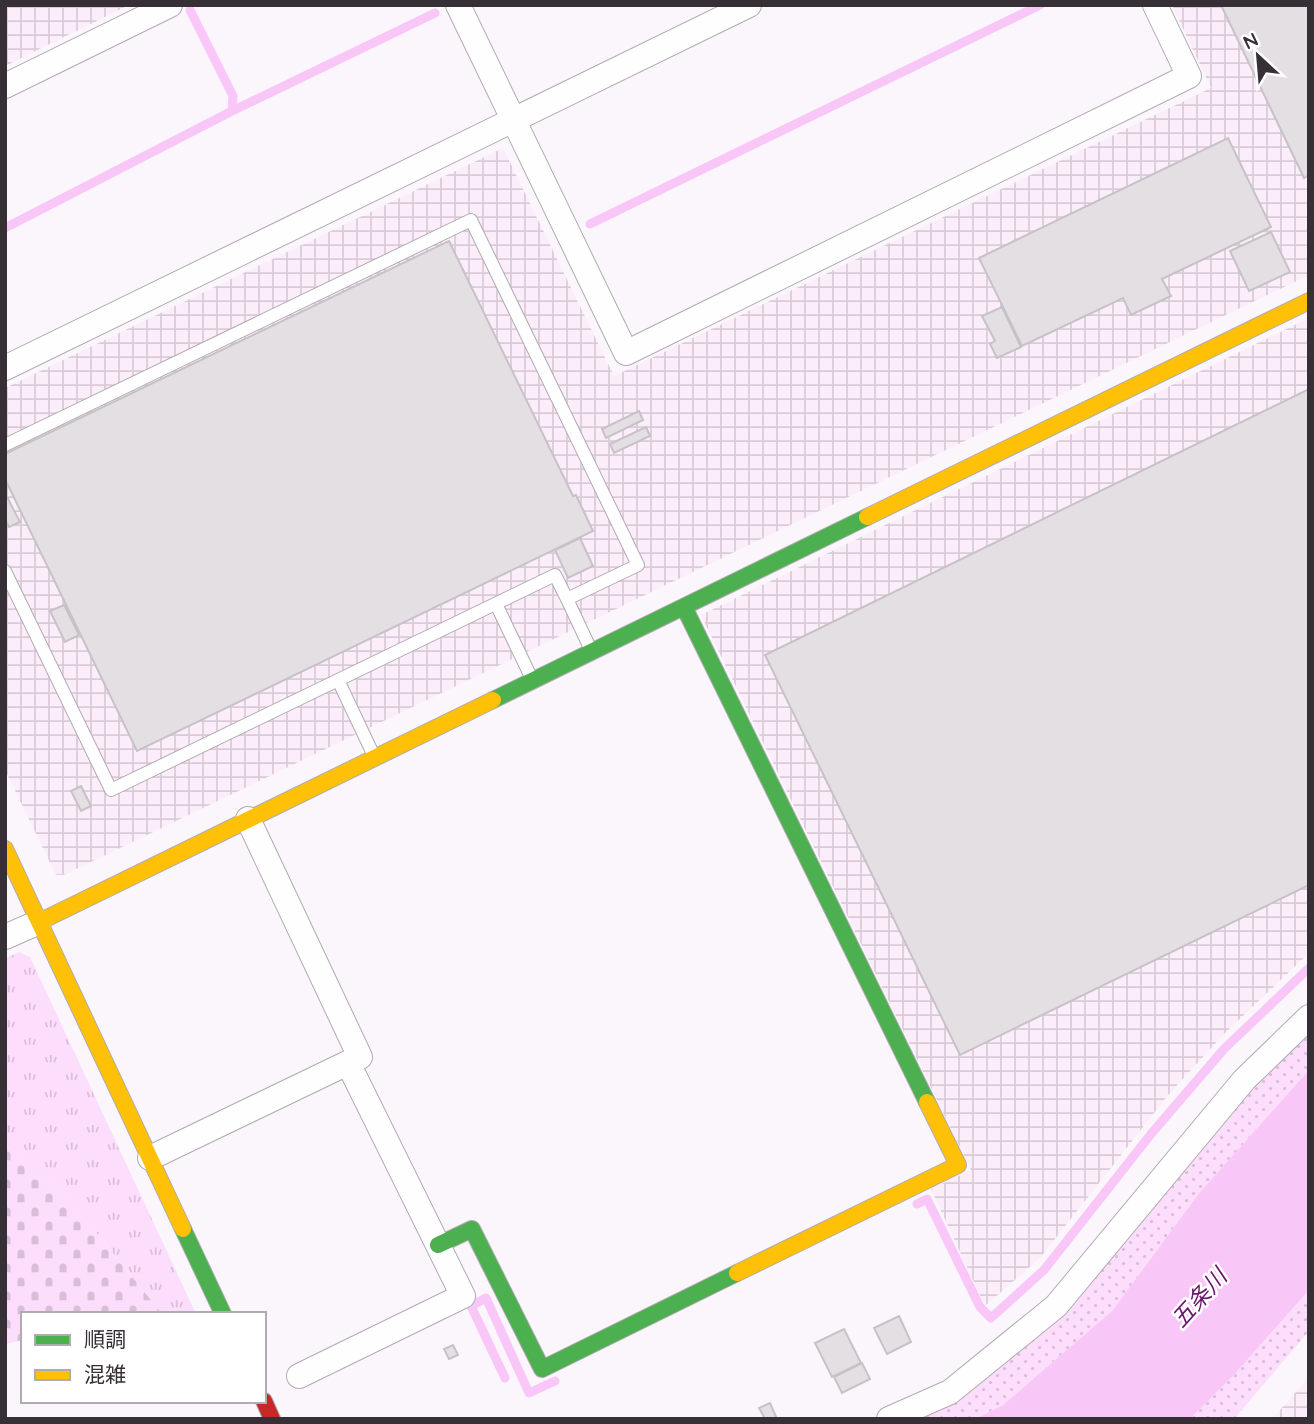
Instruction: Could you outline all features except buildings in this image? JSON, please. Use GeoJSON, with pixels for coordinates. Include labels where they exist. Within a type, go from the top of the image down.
{"type":"FeatureCollection","features":[{"type":"Feature","properties":{"kind":"street"},"geometry":{"type":"LineString","coordinates":[[5,86],[170,5]]}},
{"type":"Feature","properties":{"kind":"street"},"geometry":{"type":"LineString","coordinates":[[458,5],[626,353],[1189,76],[1155,5]]}},
{"type":"Feature","properties":{"kind":"street"},"geometry":{"type":"LineString","coordinates":[[5,368],[749,5]]}},
{"type":"Feature","properties":{"kind":"street"},"geometry":{"type":"LineString","coordinates":[[5,937],[1309,301]]}},
{"type":"Feature","properties":{"kind":"street"},"geometry":{"type":"LineString","coordinates":[[438,1245],[472,1228],[541,1369],[958,1164],[684,607]]}},
{"type":"Feature","properties":{"kind":"street"},"geometry":{"type":"LineString","coordinates":[[150,1158],[360,1057],[248,819]]}},
{"type":"Feature","properties":{"kind":"street"},"geometry":{"type":"LineString","coordinates":[[5,849],[222,1312]]}},
{"type":"Feature","properties":{"kind":"street"},"geometry":{"type":"LineString","coordinates":[[889,1419],[950,1392],[1055,1306],[1244,1080],[1309,1017]]}},
{"type":"Feature","properties":{"kind":"street"},"geometry":{"type":"LineString","coordinates":[[299,1376],[463,1296],[348,1063]]}},
{"type":"Feature","properties":{"kind":"street"},"geometry":{"type":"LineString","coordinates":[[265,1403],[272,1419]]}},
{"type":"Feature","properties":{"kind":"lane"},"geometry":{"type":"LineString","coordinates":[[5,445],[471,220],[638,565],[567,599]]}},
{"type":"Feature","properties":{"kind":"lane"},"geometry":{"type":"LineString","coordinates":[[5,571],[111,790],[555,576],[592,652]]}},
{"type":"Feature","properties":{"kind":"lane"},"geometry":{"type":"LineString","coordinates":[[496,604],[533,681]]}},
{"type":"Feature","properties":{"kind":"lane"},"geometry":{"type":"LineString","coordinates":[[338,680],[375,758]]}},
{"type":"Feature","properties":{"kind":"shaded area"},"geometry":{"type":"Polygon","coordinates":[[[5,5],[129,5],[5,66],[5,5]]]}},
{"type":"Feature","properties":{"kind":"shaded area"},"geometry":{"type":"Polygon","coordinates":[[[1172,5],[1309,5],[1309,275],[64,875],[56,875],[5,770],[5,388],[503,148],[614,376],[1211,88],[1172,5]]]}},
{"type":"Feature","properties":{"kind":"shaded area"},"geometry":{"type":"Polygon","coordinates":[[[1309,318],[1309,953],[1223,1035],[1169,1094],[1040,1258],[985,1306],[931,1189],[971,1170],[701,615],[1309,318]]]}},
{"type":"Feature","properties":{"kind":"shaded area"},"geometry":{"type":"Polygon","coordinates":[[[1309,1377],[1309,1419],[1272,1419],[1309,1377]]]}},
{"type":"Feature","properties":{"kind":"green space"},"geometry":{"type":"Polygon","coordinates":[[[19,952],[30,957],[195,1312],[160,1312],[108,1246],[69,1203],[28,1162],[5,1144],[5,959],[19,952]]]}},
{"type":"Feature","properties":{"kind":"green space"},"geometry":{"type":"Polygon","coordinates":[[[1309,1029],[1309,1070],[1200,1192],[1112,1311],[1003,1405],[975,1419],[907,1419],[956,1396],[1249,1087],[1309,1029]]]}},
{"type":"Feature","properties":{"kind":"green space"},"geometry":{"type":"Polygon","coordinates":[[[5,1144],[49,1181],[69,1202],[161,1312],[21,1312],[21,1340],[5,1344],[5,1144]]]}},
{"type":"Feature","properties":{"kind":"green space"},"geometry":{"type":"Polygon","coordinates":[[[1309,1290],[1309,1331],[1234,1419],[1190,1419],[1233,1376],[1309,1290]]]}},
{"type":"Feature","properties":{"kind":"water","name":"五条川"},"geometry":{"type":"Polygon","coordinates":[[[1309,1070],[1309,1290],[1233,1376],[1190,1419],[975,1419],[1003,1405],[1112,1311],[1200,1192],[1309,1070]]]}},
{"type":"Feature","properties":{"kind":"waterway"},"geometry":{"type":"LineString","coordinates":[[590,224],[1040,5]]}},
{"type":"Feature","properties":{"kind":"waterway"},"geometry":{"type":"LineString","coordinates":[[5,228],[232,111],[233,96],[190,10]]}},
{"type":"Feature","properties":{"kind":"waterway"},"geometry":{"type":"LineString","coordinates":[[232,111],[435,13]]}},
{"type":"Feature","properties":{"kind":"waterway"},"geometry":{"type":"LineString","coordinates":[[917,1204],[927,1199],[980,1307],[991,1318],[1044,1270],[1151,1134],[1224,1049],[1309,968]]}},
{"type":"Feature","properties":{"kind":"waterway"},"geometry":{"type":"LineString","coordinates":[[505,1378],[471,1306],[486,1298],[529,1393],[555,1381]]}},
{"type":"Feature","properties":{"kind":"traffic: fast"},"geometry":{"type":"LineString","coordinates":[[493,700],[867,517]]}},
{"type":"Feature","properties":{"kind":"traffic: fast"},"geometry":{"type":"LineString","coordinates":[[684,607],[927,1102]]}},
{"type":"Feature","properties":{"kind":"traffic: fast"},"geometry":{"type":"LineString","coordinates":[[183,1229],[222,1312]]}},
{"type":"Feature","properties":{"kind":"traffic: fast"},"geometry":{"type":"LineString","coordinates":[[438,1245],[472,1229],[542,1369],[737,1273]]}},
{"type":"Feature","properties":{"kind":"traffic: slow"},"geometry":{"type":"LineString","coordinates":[[867,517],[1309,301]]}},
{"type":"Feature","properties":{"kind":"traffic: slow"},"geometry":{"type":"LineString","coordinates":[[39,922],[493,700]]}},
{"type":"Feature","properties":{"kind":"traffic: slow"},"geometry":{"type":"LineString","coordinates":[[5,849],[183,1229]]}},
{"type":"Feature","properties":{"kind":"traffic: slow"},"geometry":{"type":"LineString","coordinates":[[737,1273],[958,1165],[927,1102]]}},
{"type":"Feature","properties":{"kind":"traffic: jam"},"geometry":{"type":"LineString","coordinates":[[265,1403],[272,1419]]}}]}
